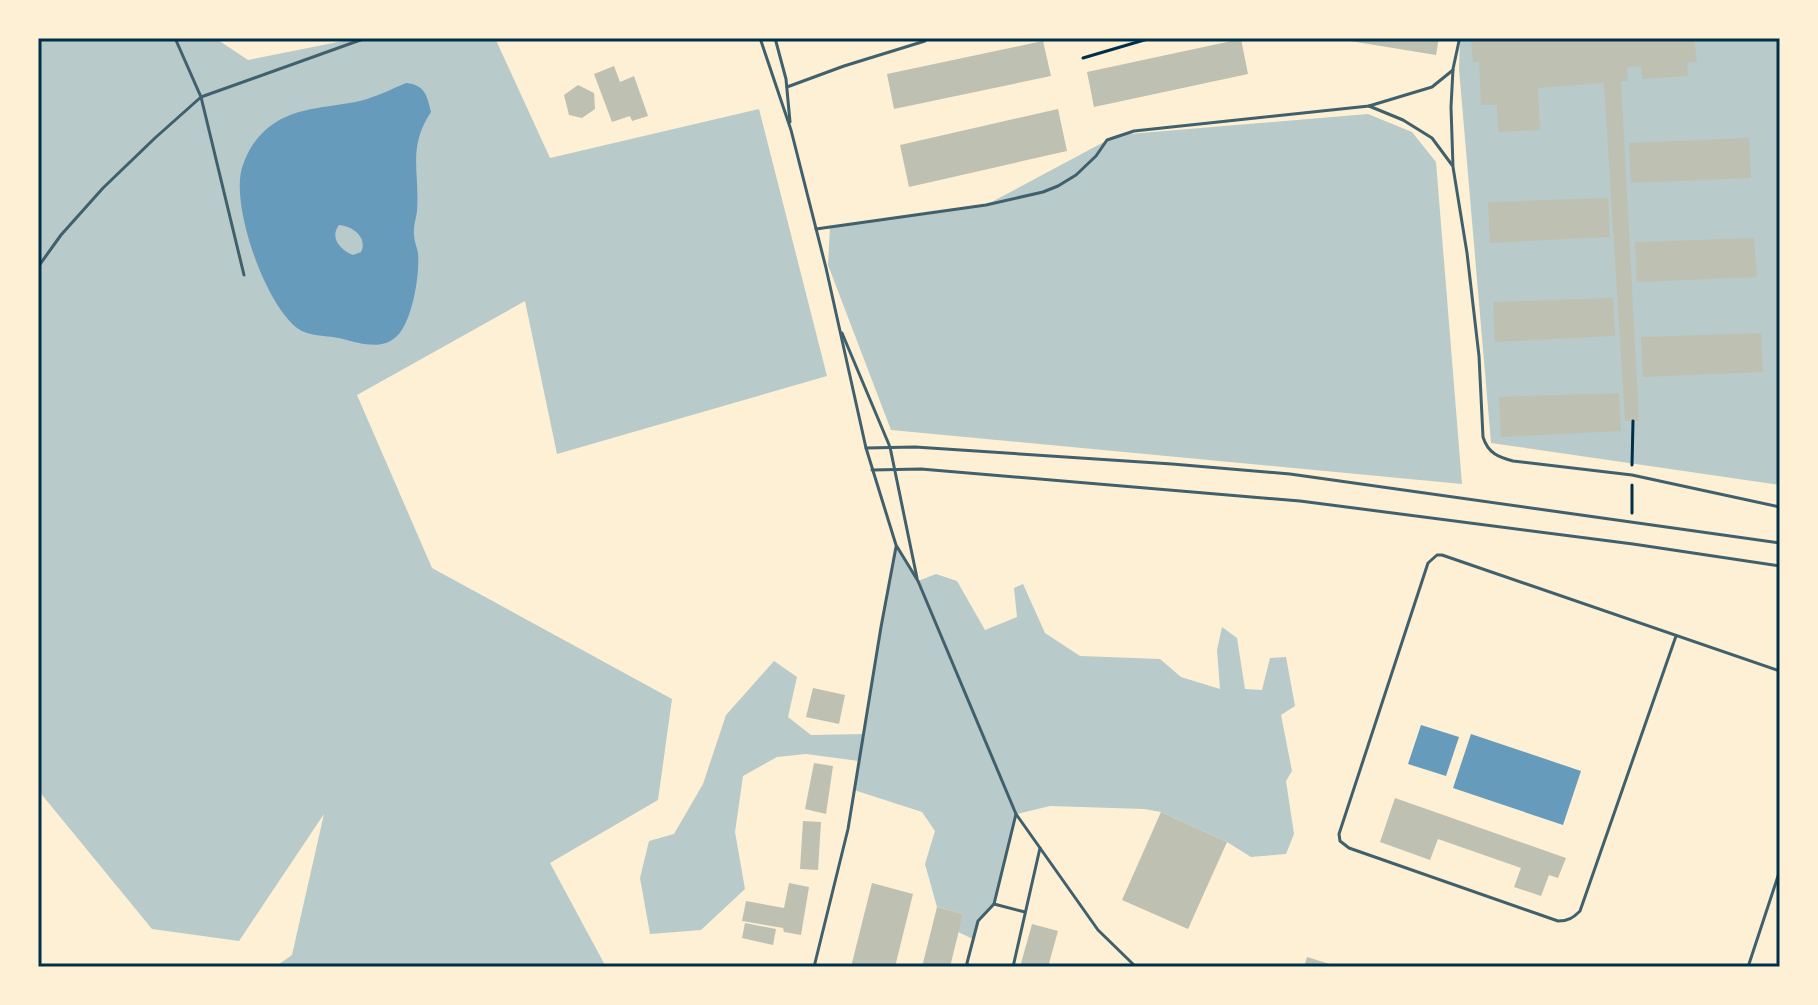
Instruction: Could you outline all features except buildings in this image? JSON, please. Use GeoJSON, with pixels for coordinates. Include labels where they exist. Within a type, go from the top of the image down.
{"type":"FeatureCollection","features":[{"type":"Feature","properties":{"kind":"lane"},"geometry":{"type":"LineString","coordinates":[[175,38],[201,97],[244,275]]}},
{"type":"Feature","properties":{"kind":"lane"},"geometry":{"type":"LineString","coordinates":[[38,267],[61,235],[103,188],[201,97],[366,38]]}},
{"type":"Feature","properties":{"kind":"lane"},"geometry":{"type":"LineString","coordinates":[[760,38],[791,130],[866,448],[896,545],[918,581],[1016,814],[1098,930],[1136,967]]}},
{"type":"Feature","properties":{"kind":"lane"},"geometry":{"type":"LineString","coordinates":[[775,38],[787,87],[791,130]]}},
{"type":"Feature","properties":{"kind":"lane"},"geometry":{"type":"LineString","coordinates":[[787,87],[925,41]]}},
{"type":"Feature","properties":{"kind":"lane"},"geometry":{"type":"LineString","coordinates":[[1459,41],[1453,69],[1451,107],[1453,167],[1479,356],[1485,443],[1492,453],[1513,461],[1632,475],[1780,507]]}},
{"type":"Feature","properties":{"kind":"lane"},"geometry":{"type":"LineString","coordinates":[[816,229],[986,205],[1043,192],[1076,175],[1107,140],[1134,131],[1369,106],[1432,87],[1453,69]]}},
{"type":"Feature","properties":{"kind":"lane"},"geometry":{"type":"LineString","coordinates":[[1369,106],[1403,120],[1432,138],[1453,167]]}},
{"type":"Feature","properties":{"kind":"lane"},"geometry":{"type":"LineString","coordinates":[[839,325],[890,447],[918,581]]}},
{"type":"Feature","properties":{"kind":"lane"},"geometry":{"type":"LineString","coordinates":[[866,448],[915,447],[1290,474],[1780,543]]}},
{"type":"Feature","properties":{"kind":"lane"},"geometry":{"type":"LineString","coordinates":[[872,470],[921,469],[1300,501],[1780,566]]}},
{"type":"Feature","properties":{"kind":"lane"},"geometry":{"type":"LineString","coordinates":[[814,967],[848,829],[896,545]]}},
{"type":"Feature","properties":{"kind":"lane"},"geometry":{"type":"LineString","coordinates":[[1676,636],[1580,911],[1573,919],[1558,921],[1349,848],[1340,841],[1339,834],[1432,558],[1442,555],[1780,671]]}},
{"type":"Feature","properties":{"kind":"lane"},"geometry":{"type":"LineString","coordinates":[[968,967],[976,925],[994,904],[1016,814]]}},
{"type":"Feature","properties":{"kind":"lane"},"geometry":{"type":"LineString","coordinates":[[1013,967],[1040,848]]}},
{"type":"Feature","properties":{"kind":"lane"},"geometry":{"type":"LineString","coordinates":[[1748,967],[1780,870]]}},
{"type":"Feature","properties":{"kind":"lane"},"geometry":{"type":"LineString","coordinates":[[994,904],[1025,912]]}},
{"type":"Feature","properties":{"kind":"path"},"geometry":{"type":"LineString","coordinates":[[1083,58],[1151,38]]}},
{"type":"Feature","properties":{"kind":"path"},"geometry":{"type":"LineString","coordinates":[[1632,509],[1633,421]]}},
{"type":"Feature","properties":{"kind":"shaded area"},"geometry":{"type":"Polygon","coordinates":[[[38,38],[215,38],[248,60],[358,38],[495,38],[550,158],[759,109],[827,376],[557,454],[525,301],[357,395],[432,568],[672,699],[658,800],[550,863],[606,967],[275,967],[292,955],[324,814],[239,941],[152,929],[38,790],[38,38]]]}},
{"type":"Feature","properties":{"kind":"shaded area"},"geometry":{"type":"Polygon","coordinates":[[[1460,38],[1777,38],[1780,96],[1780,485],[1491,443],[1459,69],[1460,38]]]}},
{"type":"Feature","properties":{"kind":"shaded area"},"geometry":{"type":"Polygon","coordinates":[[[1368,114],[1412,132],[1436,162],[1462,484],[891,430],[828,265],[830,227],[986,205],[1117,135],[1368,114]]]}},
{"type":"Feature","properties":{"kind":"shaded area"},"geometry":{"type":"Polygon","coordinates":[[[896,545],[918,581],[936,574],[957,581],[985,630],[1017,617],[1014,588],[1023,584],[1045,633],[1080,656],[1160,659],[1181,677],[1220,689],[1217,650],[1222,627],[1237,638],[1245,689],[1262,690],[1270,658],[1286,657],[1295,706],[1281,715],[1292,771],[1286,781],[1294,834],[1286,854],[1251,857],[1227,842],[1161,812],[1144,809],[1050,806],[1017,814],[994,904],[981,916],[973,939],[958,932],[963,914],[937,907],[925,864],[935,831],[922,812],[854,790],[859,761],[806,754],[777,757],[743,776],[735,832],[745,889],[701,930],[650,934],[640,878],[649,841],[674,834],[703,784],[726,715],[774,661],[797,677],[788,717],[811,735],[863,734],[896,545]]]}},
{"type":"Feature","properties":{"kind":"water"},"geometry":{"type":"Polygon","coordinates":[[[406,83],[421,89],[431,112],[417,149],[414,240],[418,272],[404,327],[393,339],[380,344],[365,344],[302,331],[285,316],[274,299],[254,255],[240,189],[245,159],[259,136],[292,114],[367,99],[406,83]],[[339,225],[336,230],[338,243],[353,255],[361,252],[361,238],[354,230],[339,225]]]}},
{"type":"Feature","properties":{"kind":"water"},"geometry":{"type":"Polygon","coordinates":[[[1421,725],[1459,737],[1446,776],[1408,764],[1421,725]]]}},
{"type":"Feature","properties":{"kind":"water"},"geometry":{"type":"Polygon","coordinates":[[[1471,734],[1581,771],[1563,825],[1453,788],[1471,734]]]}}]}
